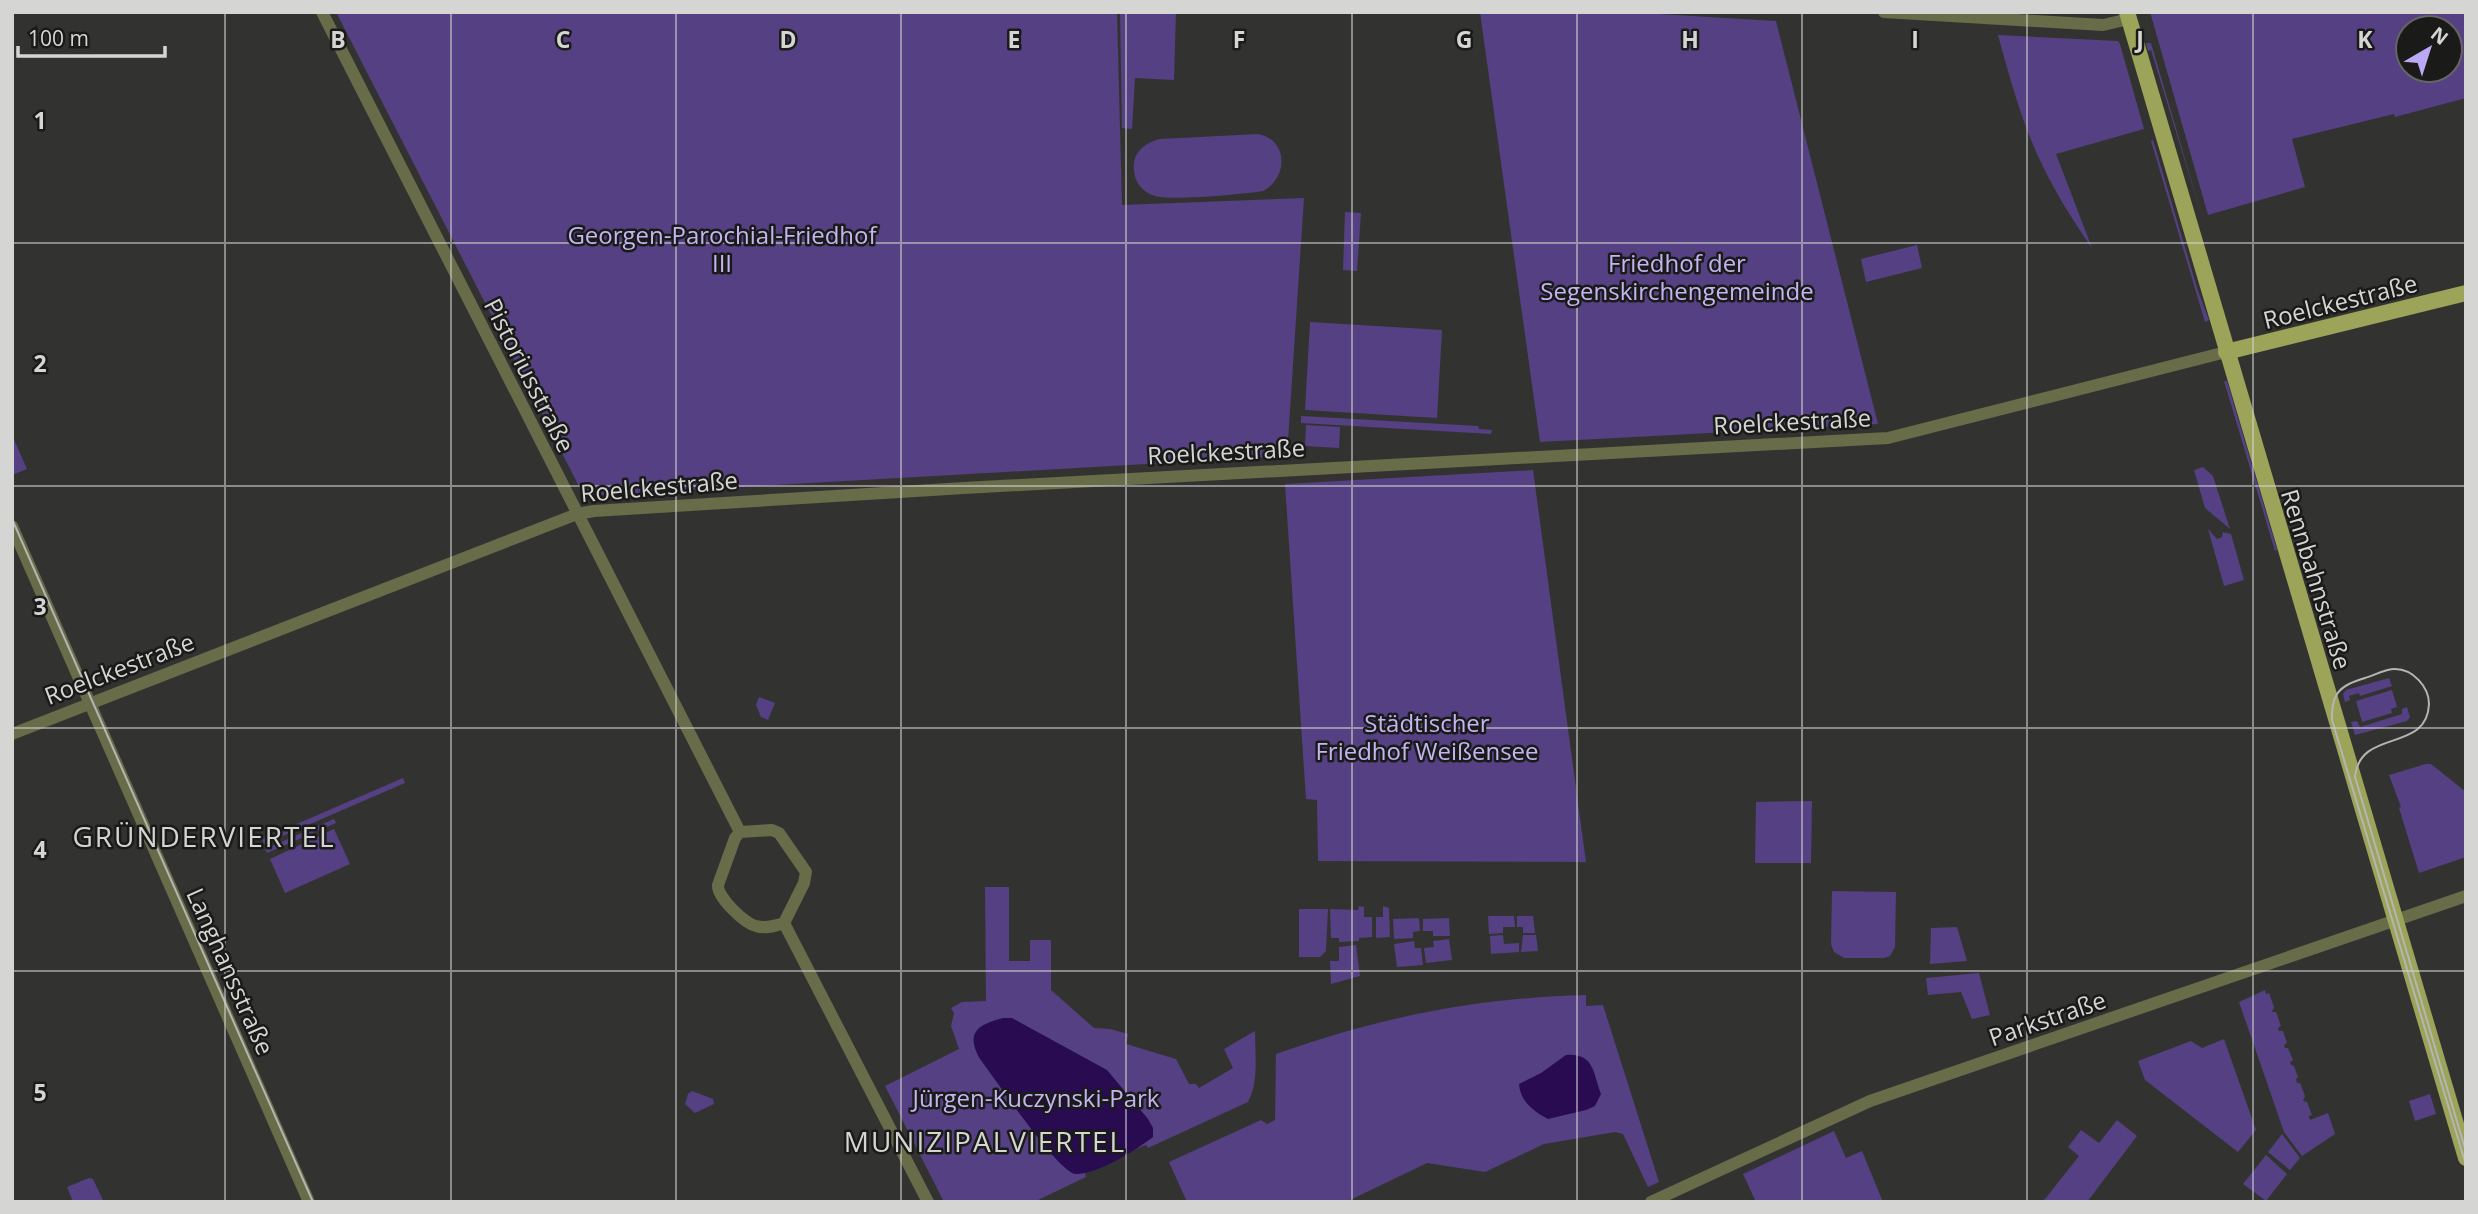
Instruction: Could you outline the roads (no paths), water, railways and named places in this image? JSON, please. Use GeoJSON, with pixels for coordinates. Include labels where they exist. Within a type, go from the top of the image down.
{"type":"FeatureCollection","features":[{"type":"Feature","properties":{"kind":"main road","name":"Rennbahnstraße"},"geometry":{"type":"LineString","coordinates":[[2128,16],[2466,1158]]}},
{"type":"Feature","properties":{"kind":"main road","name":"Roelckestraße"},"geometry":{"type":"LineString","coordinates":[[2226,352],[2466,293]]}},
{"type":"Feature","properties":{"kind":"street","name":"Pistoriusstraße"},"geometry":{"type":"LineString","coordinates":[[321,12],[740,832]]}},
{"type":"Feature","properties":{"kind":"street"},"geometry":{"type":"LineString","coordinates":[[1884,12],[2103,25],[2128,16]]}},
{"type":"Feature","properties":{"kind":"street","name":"Roelckestraße"},"geometry":{"type":"LineString","coordinates":[[12,734],[577,514],[718,502],[1888,438],[2226,352]]}},
{"type":"Feature","properties":{"kind":"street","name":"Langhansstraße"},"geometry":{"type":"LineString","coordinates":[[12,526],[309,1202]]}},
{"type":"Feature","properties":{"kind":"street"},"geometry":{"type":"LineString","coordinates":[[772,830],[779,833],[806,873],[804,883],[784,923],[759,927],[750,925],[717,892],[732,845],[740,832],[772,830]]}},
{"type":"Feature","properties":{"kind":"street","name":"Parkstraße"},"geometry":{"type":"LineString","coordinates":[[1651,1202],[1870,1101],[2466,896]]}},
{"type":"Feature","properties":{"kind":"street"},"geometry":{"type":"LineString","coordinates":[[784,923],[928,1202]]}},
{"type":"Feature","properties":{"kind":"tram line"},"geometry":{"type":"LineString","coordinates":[[12,519],[313,1202]]}},
{"type":"Feature","properties":{"kind":"tram line"},"geometry":{"type":"LineString","coordinates":[[2466,1152],[2355,777],[2360,762],[2368,752],[2406,736],[2417,729],[2425,719],[2429,704],[2423,685],[2408,672],[2391,669],[2342,688],[2334,700],[2332,720],[2466,1165]]}},
{"type":"Feature","properties":{"kind":"district","name":"GRÜNDERVIERTEL"},"geometry":{"type":"Point","coordinates":[204,836]}},
{"type":"Feature","properties":{"kind":"district","name":"MUNIZIPALVIERTEL"},"geometry":{"type":"Point","coordinates":[985,1141]}},
{"type":"Feature","properties":{"kind":"park label","name":"Georgen-Parochial-Friedhof III"},"geometry":{"type":"Point","coordinates":[722,248]}},
{"type":"Feature","properties":{"kind":"park label","name":"Friedhof der Segenskirchengemeinde"},"geometry":{"type":"Point","coordinates":[1677,276]}},
{"type":"Feature","properties":{"kind":"park label","name":"Städtischer Friedhof Weißensee"},"geometry":{"type":"Point","coordinates":[1427,736]}},
{"type":"Feature","properties":{"kind":"park label","name":"Jürgen-Kuczynski-Park"},"geometry":{"type":"Point","coordinates":[1036,1097]}}]}
